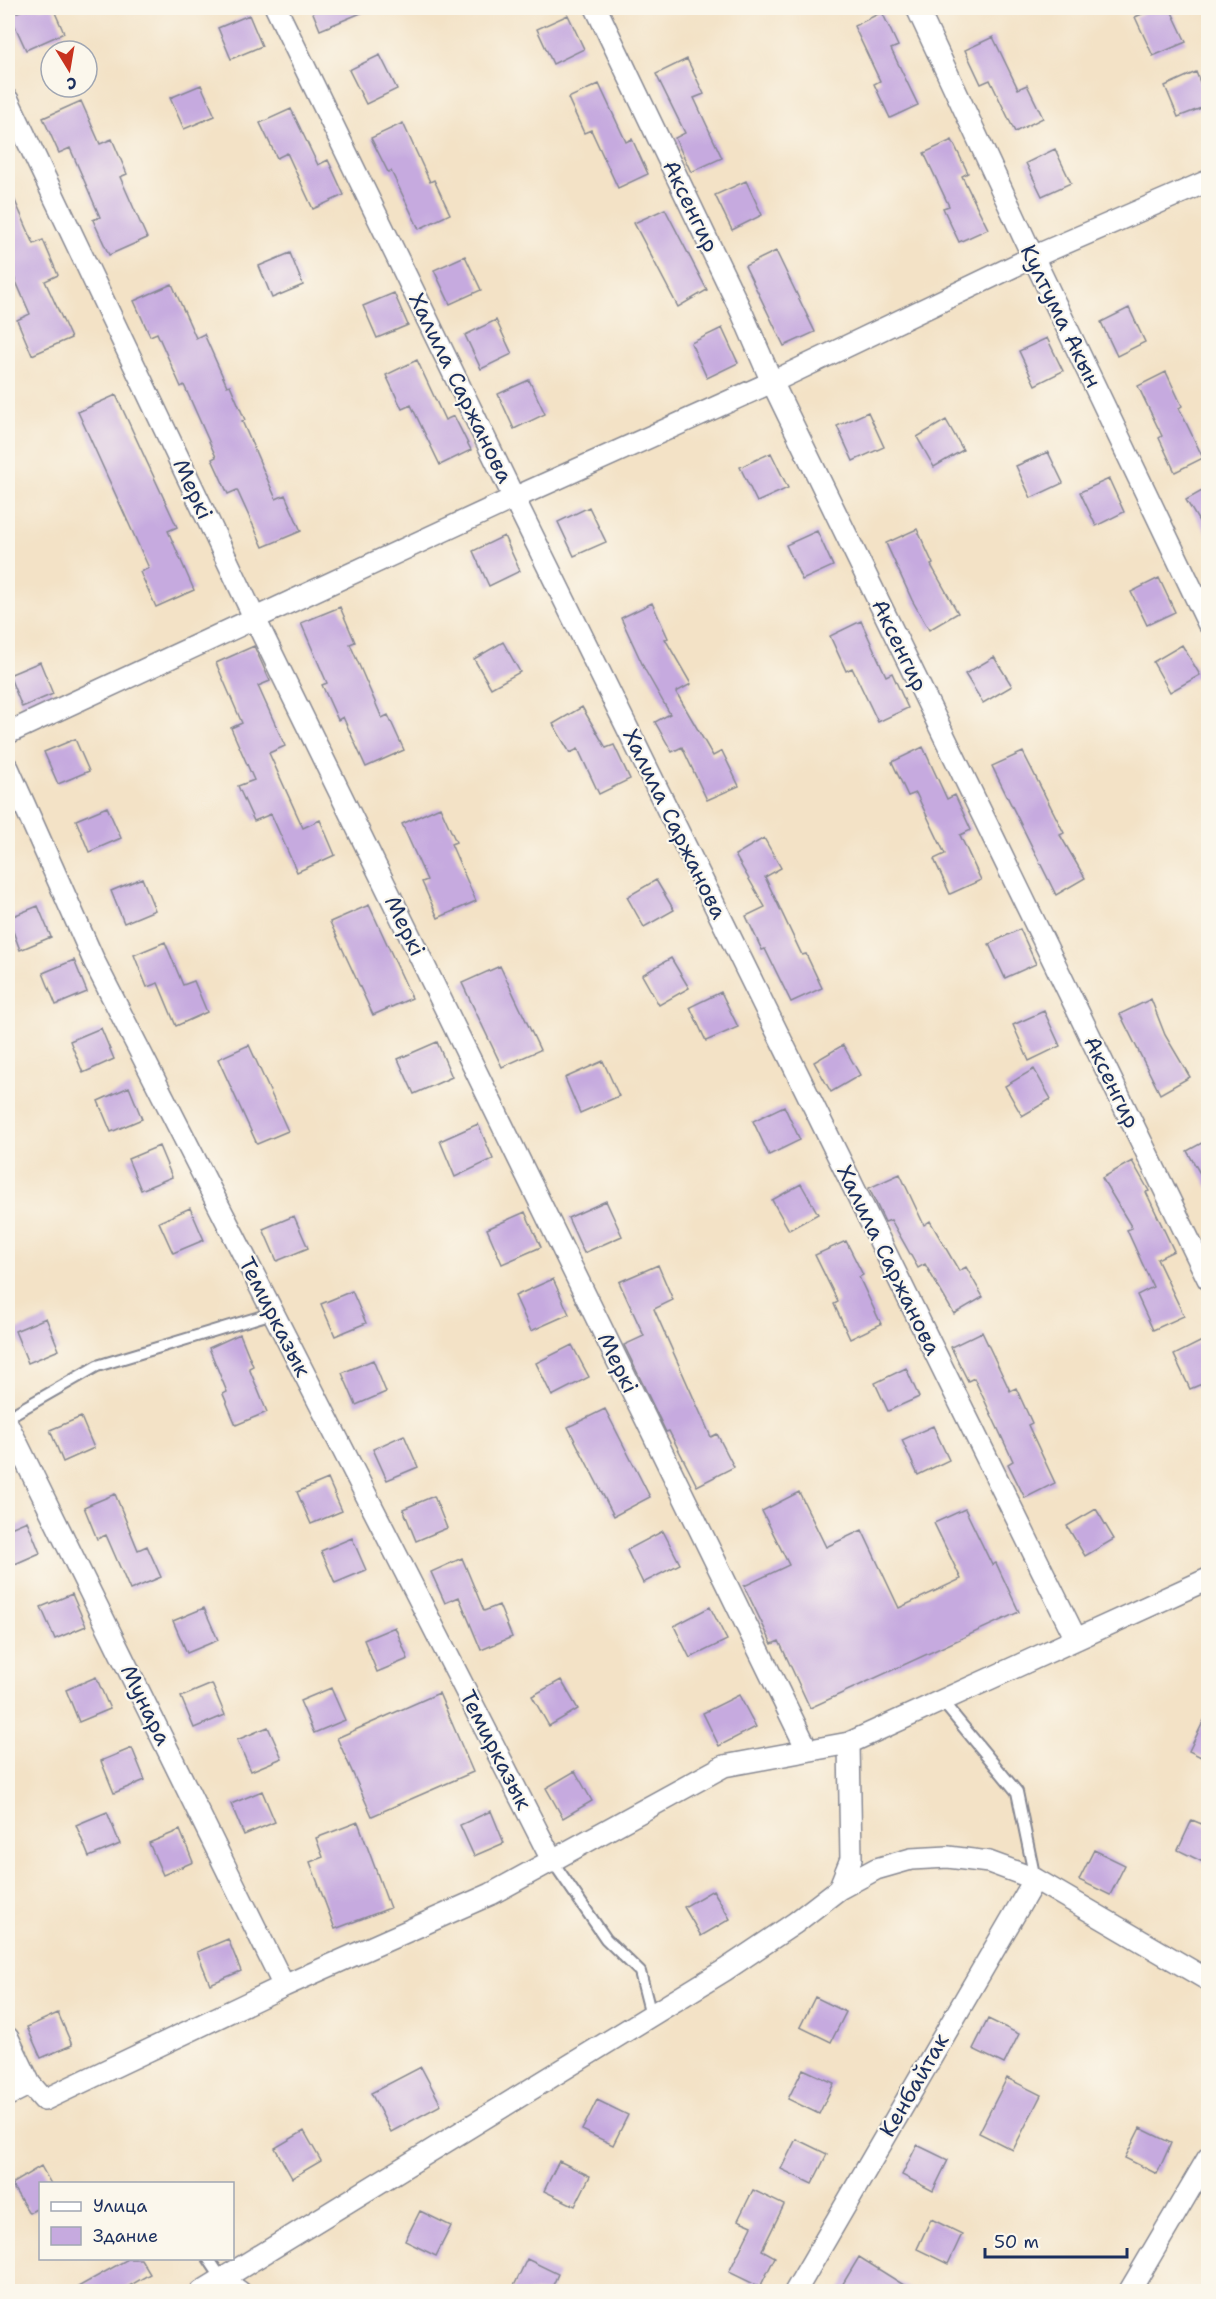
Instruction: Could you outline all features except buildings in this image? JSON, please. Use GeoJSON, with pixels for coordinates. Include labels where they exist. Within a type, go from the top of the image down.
{"type":"FeatureCollection","features":[{"type":"Feature","properties":{"kind":"street","name":"Халила Саржанова"},"geometry":{"type":"LineString","coordinates":[[276,8],[514,498],[1076,1639]]}},
{"type":"Feature","properties":{"kind":"street","name":"Аксенгир"},"geometry":{"type":"LineString","coordinates":[[596,8],[742,313],[772,382],[1209,1279]]}},
{"type":"Feature","properties":{"kind":"street","name":"Култума Акын"},"geometry":{"type":"LineString","coordinates":[[917,8],[1033,257],[1209,623]]}},
{"type":"Feature","properties":{"kind":"street","name":"Меркі"},"geometry":{"type":"LineString","coordinates":[[8,100],[255,619],[807,1749]]}},
{"type":"Feature","properties":{"kind":"street"},"geometry":{"type":"LineString","coordinates":[[8,733],[514,498],[772,382],[1033,257],[1209,181]]}},
{"type":"Feature","properties":{"kind":"street","name":"Темирказык"},"geometry":{"type":"LineString","coordinates":[[8,768],[95,963],[553,1862]]}},
{"type":"Feature","properties":{"kind":"street","name":"Мунара"},"geometry":{"type":"LineString","coordinates":[[8,1425],[284,1986]]}},
{"type":"Feature","properties":{"kind":"street"},"geometry":{"type":"LineString","coordinates":[[8,2038],[30,2084],[44,2100],[284,1986],[491,1894],[553,1862],[723,1766],[849,1743],[1209,1579]]}},
{"type":"Feature","properties":{"kind":"street"},"geometry":{"type":"LineString","coordinates":[[839,1889],[851,1859],[849,1743]]}},
{"type":"Feature","properties":{"kind":"street"},"geometry":{"type":"LineString","coordinates":[[201,2292],[651,2015],[795,1923],[839,1889],[876,1869],[911,1859],[948,1857],[989,1862],[1035,1879],[1209,1980]]}},
{"type":"Feature","properties":{"kind":"street","name":"Кенбайтак"},"geometry":{"type":"LineString","coordinates":[[795,2292],[1035,1879]]}},
{"type":"Feature","properties":{"kind":"street"},"geometry":{"type":"LineString","coordinates":[[8,2095],[30,2084]]}},
{"type":"Feature","properties":{"kind":"street"},"geometry":{"type":"LineString","coordinates":[[1129,2292],[1209,2158]]}},
{"type":"Feature","properties":{"kind":"street"},"geometry":{"type":"LineString","coordinates":[[222,2279],[240,2292]]}},
{"type":"Feature","properties":{"kind":"lane"},"geometry":{"type":"LineString","coordinates":[[8,1417],[97,1366],[273,1312]]}},
{"type":"Feature","properties":{"kind":"lane"},"geometry":{"type":"LineString","coordinates":[[942,1701],[1017,1792],[1035,1879]]}},
{"type":"Feature","properties":{"kind":"lane"},"geometry":{"type":"LineString","coordinates":[[553,1862],[606,1939],[640,1972],[651,2015]]}},
{"type":"Feature","properties":{"kind":"lane"},"geometry":{"type":"LineString","coordinates":[[209,2260],[222,2279]]}}]}
